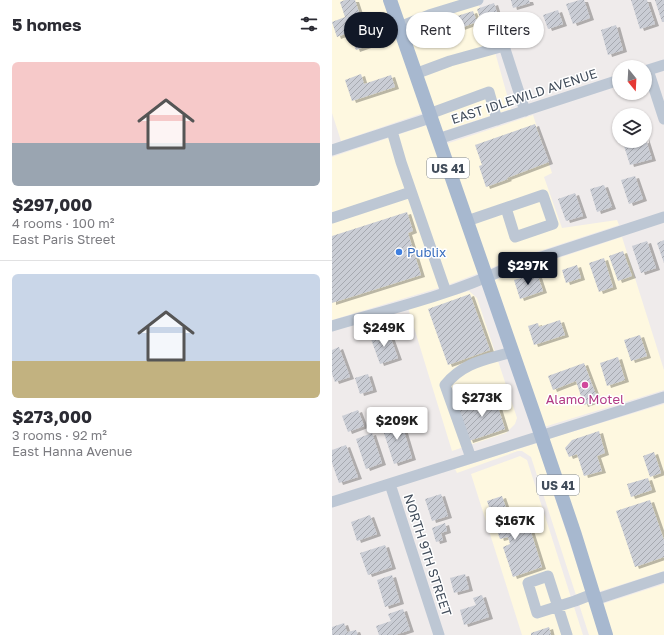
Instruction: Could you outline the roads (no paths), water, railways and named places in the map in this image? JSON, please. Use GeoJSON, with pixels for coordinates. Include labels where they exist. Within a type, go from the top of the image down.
{"type":"FeatureCollection","features":[{"type":"Feature","properties":{"kind":"main road","name":"US 41"},"geometry":{"type":"LineString","coordinates":[[390,0],[541,435],[606,635]]}},
{"type":"Feature","properties":{"kind":"street"},"geometry":{"type":"LineString","coordinates":[[399,26],[478,0]]}},
{"type":"Feature","properties":{"kind":"street"},"geometry":{"type":"LineString","coordinates":[[415,74],[450,61],[504,46],[526,111]]}},
{"type":"Feature","properties":{"kind":"street"},"geometry":{"type":"LineString","coordinates":[[652,69],[664,65]]}},
{"type":"Feature","properties":{"kind":"street","name":"EAST IDLEWILD AVENUE"},"geometry":{"type":"LineString","coordinates":[[438,139],[612,82]]}},
{"type":"Feature","properties":{"kind":"street"},"geometry":{"type":"LineString","coordinates":[[652,87],[664,119]]}},
{"type":"Feature","properties":{"kind":"street"},"geometry":{"type":"LineString","coordinates":[[332,150],[392,131],[489,92],[497,120]]}},
{"type":"Feature","properties":{"kind":"street"},"geometry":{"type":"LineString","coordinates":[[392,131],[446,292]]}},
{"type":"Feature","properties":{"kind":"street"},"geometry":{"type":"LineString","coordinates":[[332,218],[412,192]]}},
{"type":"Feature","properties":{"kind":"street"},"geometry":{"type":"LineString","coordinates":[[466,221],[543,195],[553,224],[515,237],[506,208]]}},
{"type":"Feature","properties":{"kind":"street"},"geometry":{"type":"LineString","coordinates":[[332,326],[446,292],[486,278],[505,269],[664,217]]}},
{"type":"Feature","properties":{"kind":"street"},"geometry":{"type":"LineString","coordinates":[[471,458],[445,385],[457,372],[474,363],[512,352]]}},
{"type":"Feature","properties":{"kind":"street"},"geometry":{"type":"LineString","coordinates":[[332,502],[664,397]]}},
{"type":"Feature","properties":{"kind":"street","name":"NORTH 9TH STREET"},"geometry":{"type":"LineString","coordinates":[[390,484],[439,635]]}},
{"type":"Feature","properties":{"kind":"street"},"geometry":{"type":"LineString","coordinates":[[568,635],[558,606],[664,577]]}},
{"type":"Feature","properties":{"kind":"place","name":"Publix"},"geometry":{"type":"Point","coordinates":[399,252]}},
{"type":"Feature","properties":{"kind":"place","name":"Alamo Motel"},"geometry":{"type":"Point","coordinates":[585,385]}}]}
